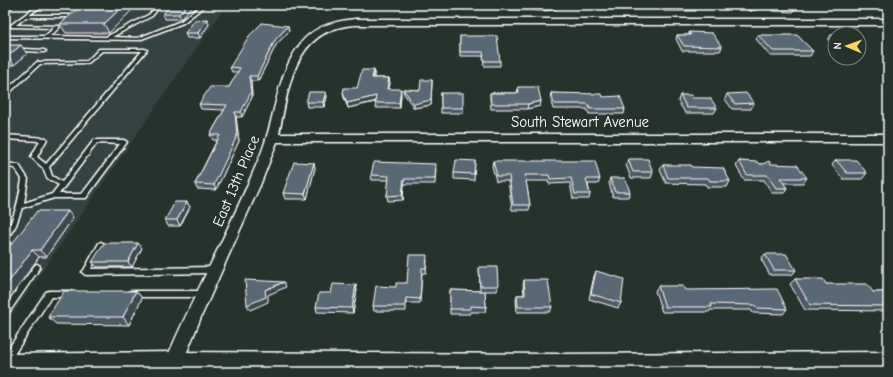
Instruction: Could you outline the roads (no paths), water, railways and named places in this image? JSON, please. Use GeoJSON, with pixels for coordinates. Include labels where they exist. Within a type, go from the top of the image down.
{"type":"FeatureCollection","features":[{"type":"Feature","properties":{"kind":"main road"},"geometry":{"type":"LineString","coordinates":[[5,366],[560,369],[888,364]]}},
{"type":"Feature","properties":{"kind":"street"},"geometry":{"type":"LineString","coordinates":[[881,5],[888,10]]}},
{"type":"Feature","properties":{"kind":"street","name":"East 13th Place"},"geometry":{"type":"LineString","coordinates":[[172,368],[203,294],[267,155],[281,98],[299,54],[305,44],[327,27],[345,23],[888,22]]}},
{"type":"Feature","properties":{"kind":"street","name":"South Stewart Avenue"},"geometry":{"type":"LineString","coordinates":[[272,138],[888,138]]}},
{"type":"Feature","properties":{"kind":"lane"},"geometry":{"type":"LineString","coordinates":[[58,27],[12,26],[40,5],[82,5]]}},
{"type":"Feature","properties":{"kind":"lane"},"geometry":{"type":"LineString","coordinates":[[46,37],[82,5]]}},
{"type":"Feature","properties":{"kind":"lane"},"geometry":{"type":"LineString","coordinates":[[107,39],[151,15],[159,5]]}},
{"type":"Feature","properties":{"kind":"lane"},"geometry":{"type":"LineString","coordinates":[[5,37],[139,39],[182,22],[204,5]]}},
{"type":"Feature","properties":{"kind":"lane"},"geometry":{"type":"LineString","coordinates":[[26,16],[70,16]]}},
{"type":"Feature","properties":{"kind":"lane"},"geometry":{"type":"LineString","coordinates":[[5,49],[44,51]]}},
{"type":"Feature","properties":{"kind":"lane"},"geometry":{"type":"LineString","coordinates":[[5,94],[39,63],[88,62],[101,50],[145,50],[46,167]]}},
{"type":"Feature","properties":{"kind":"lane"},"geometry":{"type":"LineString","coordinates":[[5,137],[44,139],[34,157],[46,167],[49,177],[63,185]]}},
{"type":"Feature","properties":{"kind":"lane"},"geometry":{"type":"LineString","coordinates":[[19,207],[54,196],[84,196],[124,142],[96,141],[54,196]]}},
{"type":"Feature","properties":{"kind":"lane"},"geometry":{"type":"LineString","coordinates":[[5,165],[17,166],[25,179],[13,229],[5,238]]}},
{"type":"Feature","properties":{"kind":"lane"},"geometry":{"type":"LineString","coordinates":[[101,245],[86,272],[214,270]]}},
{"type":"Feature","properties":{"kind":"lane"},"geometry":{"type":"LineString","coordinates":[[5,312],[37,267]]}},
{"type":"Feature","properties":{"kind":"lane"},"geometry":{"type":"LineString","coordinates":[[5,361],[49,294],[80,294]]}},
{"type":"Feature","properties":{"kind":"lane"},"geometry":{"type":"LineString","coordinates":[[126,294],[203,294]]}}]}
